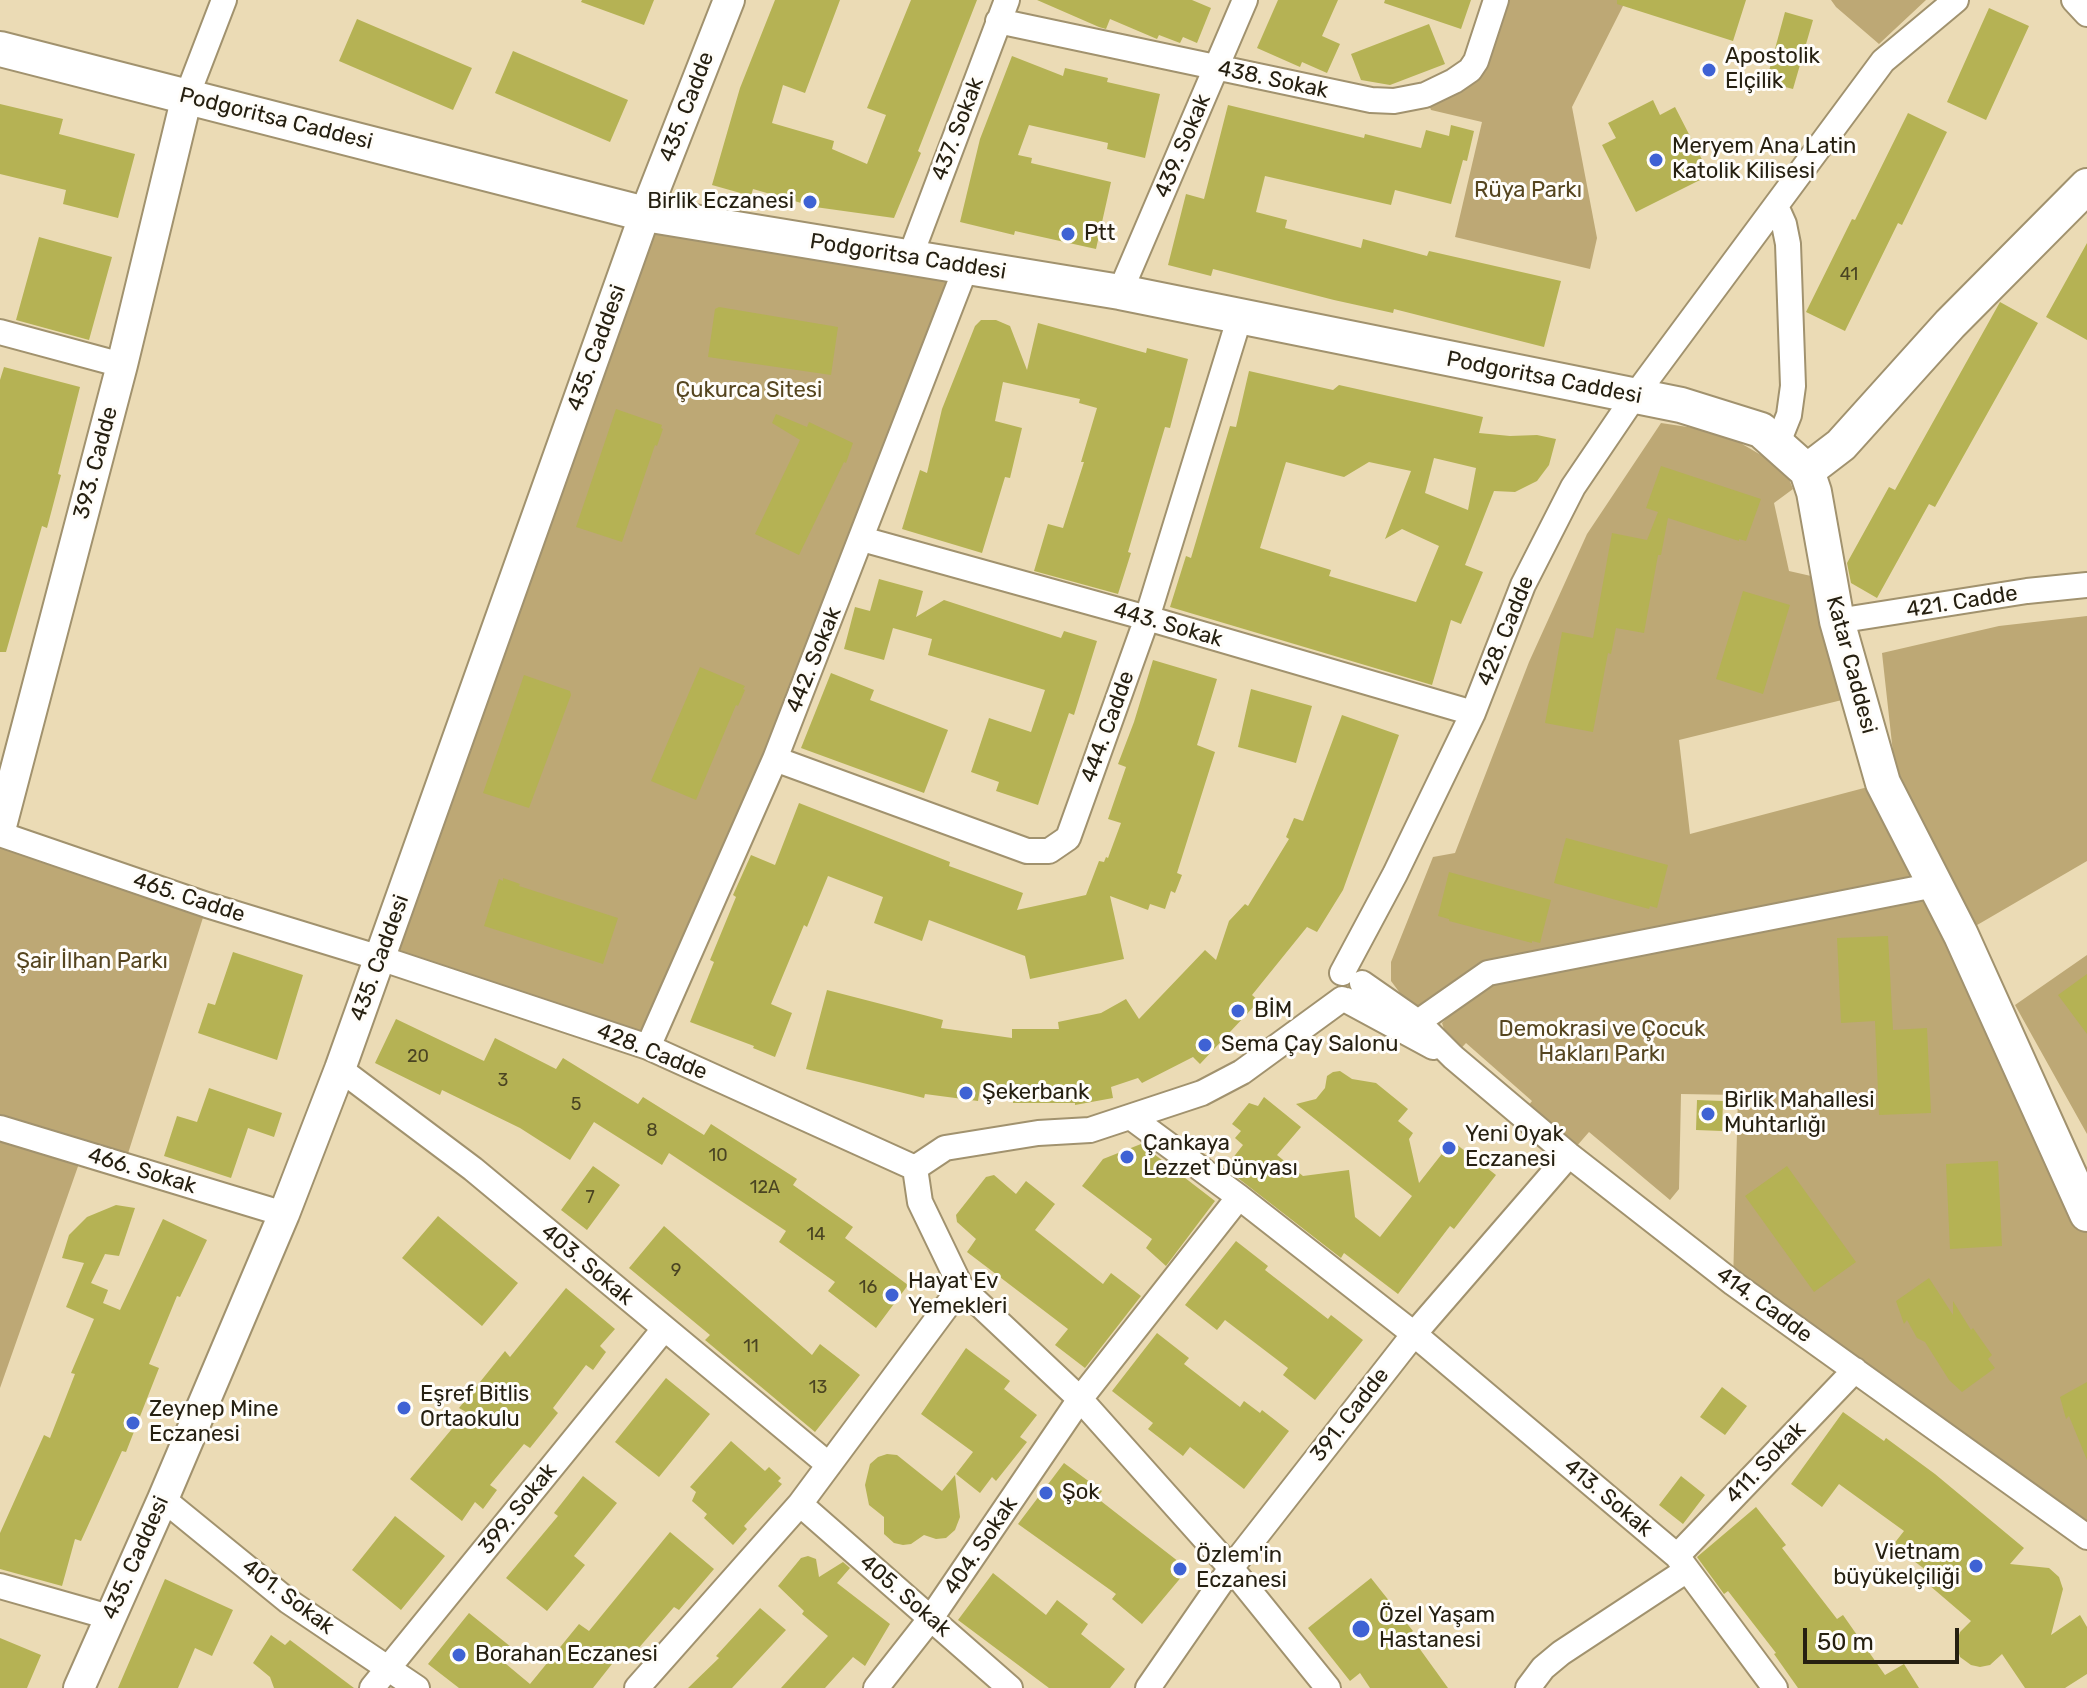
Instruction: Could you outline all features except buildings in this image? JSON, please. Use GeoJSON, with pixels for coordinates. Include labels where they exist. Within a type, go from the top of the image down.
{"type":"FeatureCollection","features":[{"type":"Feature","properties":{"kind":"main road","name":"Podgoritsa Caddesi"},"geometry":{"type":"LineString","coordinates":[[0,49],[645,214],[1120,292],[1681,405],[1761,430],[1807,471]]}},
{"type":"Feature","properties":{"kind":"main road"},"geometry":{"type":"LineString","coordinates":[[1807,471],[1841,445],[1950,324],[2087,186]]}},
{"type":"Feature","properties":{"kind":"main road","name":"Katar Caddesi"},"geometry":{"type":"LineString","coordinates":[[1807,471],[1814,492],[1837,621],[1883,783],[1997,1013],[2087,1214]]}},
{"type":"Feature","properties":{"kind":"street"},"geometry":{"type":"LineString","coordinates":[[187,96],[224,0]]}},
{"type":"Feature","properties":{"kind":"street","name":"435. Cadde"},"geometry":{"type":"LineString","coordinates":[[645,214],[729,0]]}},
{"type":"Feature","properties":{"kind":"street","name":"439. Sokak"},"geometry":{"type":"LineString","coordinates":[[1120,292],[1245,0]]}},
{"type":"Feature","properties":{"kind":"street","name":"438. Sokak"},"geometry":{"type":"LineString","coordinates":[[1002,11],[1216,68],[1371,100],[1394,101],[1410,99],[1454,81],[1470,70],[1476,61],[1496,0]]}},
{"type":"Feature","properties":{"kind":"street","name":"428. Cadde"},"geometry":{"type":"LineString","coordinates":[[1347,986],[1395,874],[1473,713],[1523,585],[1573,487],[1634,397],[1883,61],[1956,0]]}},
{"type":"Feature","properties":{"kind":"street"},"geometry":{"type":"LineString","coordinates":[[2074,0],[2087,14]]}},
{"type":"Feature","properties":{"kind":"street","name":"437. Sokak"},"geometry":{"type":"LineString","coordinates":[[910,257],[1002,11]]}},
{"type":"Feature","properties":{"kind":"street","name":"393. Cadde"},"geometry":{"type":"LineString","coordinates":[[0,832],[122,365],[187,96]]}},
{"type":"Feature","properties":{"kind":"street"},"geometry":{"type":"LineString","coordinates":[[1776,206],[1788,244],[1793,386],[1789,415],[1777,445]]}},
{"type":"Feature","properties":{"kind":"street","name":"435. Caddesi"},"geometry":{"type":"LineString","coordinates":[[79,1688],[284,1214],[340,1069],[645,214]]}},
{"type":"Feature","properties":{"kind":"street","name":"442. Sokak"},"geometry":{"type":"LineString","coordinates":[[648,1047],[775,759],[966,267]]}},
{"type":"Feature","properties":{"kind":"street","name":"444. Cadde"},"geometry":{"type":"LineString","coordinates":[[775,759],[1027,851],[1049,851],[1068,838],[1147,618],[1240,316]]}},
{"type":"Feature","properties":{"kind":"street"},"geometry":{"type":"LineString","coordinates":[[0,332],[122,365]]}},
{"type":"Feature","properties":{"kind":"street","name":"443. Sokak"},"geometry":{"type":"LineString","coordinates":[[862,539],[1473,713]]}},
{"type":"Feature","properties":{"kind":"street","name":"421. Cadde"},"geometry":{"type":"LineString","coordinates":[[1837,621],[2027,591],[2087,585]]}},
{"type":"Feature","properties":{"kind":"street","name":"465. Cadde"},"geometry":{"type":"LineString","coordinates":[[0,832],[207,905],[380,958]]}},
{"type":"Feature","properties":{"kind":"street"},"geometry":{"type":"LineString","coordinates":[[1418,1022],[1488,973],[1935,885]]}},
{"type":"Feature","properties":{"kind":"street","name":"428. Cadde"},"geometry":{"type":"LineString","coordinates":[[380,958],[648,1047],[915,1168]]}},
{"type":"Feature","properties":{"kind":"street"},"geometry":{"type":"LineString","coordinates":[[1347,986],[1418,1022],[1453,1057]]}},
{"type":"Feature","properties":{"kind":"street"},"geometry":{"type":"LineString","coordinates":[[1347,986],[1453,1057]]}},
{"type":"Feature","properties":{"kind":"street"},"geometry":{"type":"LineString","coordinates":[[1328,1688],[1231,1568],[1080,1399],[961,1287],[920,1202],[915,1168],[945,1148],[1038,1133],[1090,1130],[1202,1093],[1242,1072],[1347,986]]}},
{"type":"Feature","properties":{"kind":"street","name":"414. Cadde"},"geometry":{"type":"LineString","coordinates":[[1453,1057],[1569,1155],[1742,1290],[2087,1537]]}},
{"type":"Feature","properties":{"kind":"street","name":"403. Sokak"},"geometry":{"type":"LineString","coordinates":[[340,1069],[473,1169],[829,1465]]}},
{"type":"Feature","properties":{"kind":"street","name":"413. Sokak"},"geometry":{"type":"LineString","coordinates":[[1132,1118],[1414,1334],[1682,1563],[1775,1688]]}},
{"type":"Feature","properties":{"kind":"street","name":"466. Sokak"},"geometry":{"type":"LineString","coordinates":[[0,1128],[284,1214]]}},
{"type":"Feature","properties":{"kind":"street","name":"391. Cadde"},"geometry":{"type":"LineString","coordinates":[[1148,1688],[1231,1568],[1414,1334],[1569,1155]]}},
{"type":"Feature","properties":{"kind":"street","name":"404. Sokak"},"geometry":{"type":"LineString","coordinates":[[876,1688],[931,1618],[1080,1399],[1239,1197]]}},
{"type":"Feature","properties":{"kind":"street"},"geometry":{"type":"LineString","coordinates":[[637,1688],[800,1504],[961,1287]]}},
{"type":"Feature","properties":{"kind":"street","name":"399. Sokak"},"geometry":{"type":"LineString","coordinates":[[372,1688],[664,1329]]}},
{"type":"Feature","properties":{"kind":"street","name":"411. Sokak"},"geometry":{"type":"LineString","coordinates":[[1528,1688],[1543,1668],[1561,1653],[1682,1563],[1855,1370]]}},
{"type":"Feature","properties":{"kind":"street","name":"401. Sokak"},"geometry":{"type":"LineString","coordinates":[[163,1499],[288,1601],[417,1688]]}},
{"type":"Feature","properties":{"kind":"street","name":"405. Sokak"},"geometry":{"type":"LineString","coordinates":[[800,1504],[1010,1688]]}},
{"type":"Feature","properties":{"kind":"street"},"geometry":{"type":"LineString","coordinates":[[0,1586],[109,1617]]}},
{"type":"Feature","properties":{"kind":"green space","name":"Rüya Parkı"},"geometry":{"type":"Polygon","coordinates":[[[1496,0],[1626,0],[1572,107],[1597,238],[1590,269],[1455,237],[1482,122],[1431,110],[1425,95],[1454,81],[1496,0]]]}},
{"type":"Feature","properties":{"kind":"green space"},"geometry":{"type":"Polygon","coordinates":[[[1831,0],[1926,0],[1879,44],[1831,0]]]}},
{"type":"Feature","properties":{"kind":"green space","name":"Çukurca Sitesi"},"geometry":{"type":"Polygon","coordinates":[[[645,214],[966,267],[648,1047],[380,958],[645,214]]]}},
{"type":"Feature","properties":{"kind":"green space","name":"Demokrasi ve Çocuk Hakları Parkı"},"geometry":{"type":"Polygon","coordinates":[[[1661,423],[1701,429],[1737,441],[1785,469],[1793,489],[1774,503],[1789,571],[1811,576],[1842,700],[1679,740],[1690,834],[1883,783],[2087,1214],[2087,1537],[1733,1283],[1738,1095],[1681,1094],[1679,1189],[1670,1200],[1589,1132],[1569,1155],[1521,1115],[1532,1101],[1466,1043],[1453,1057],[1442,1023],[1486,976],[1428,1005],[1409,1005],[1391,981],[1391,962],[1433,857],[1455,853],[1529,662],[1587,534],[1661,423]]]}},
{"type":"Feature","properties":{"kind":"green space"},"geometry":{"type":"Polygon","coordinates":[[[2087,616],[2087,861],[1972,928],[1897,789],[1882,653],[1999,626],[2087,616]]]}},
{"type":"Feature","properties":{"kind":"green space","name":"Şair İlhan Parkı"},"geometry":{"type":"Polygon","coordinates":[[[0,834],[207,905],[124,1166],[82,1155],[0,1388],[0,834]]]}},
{"type":"Feature","properties":{"kind":"green space"},"geometry":{"type":"Polygon","coordinates":[[[2087,955],[2087,1134],[2015,1005],[2087,955]]]}},
{"type":"Feature","properties":{"kind":"place","name":"Apostolik Elçilik"},"geometry":{"type":"Point","coordinates":[1709,70]}},
{"type":"Feature","properties":{"kind":"place","name":"Meryem Ana Latin Katolik Kilisesi"},"geometry":{"type":"Point","coordinates":[1656,160]}},
{"type":"Feature","properties":{"kind":"place","name":"Birlik Eczanesi"},"geometry":{"type":"Point","coordinates":[810,202]}},
{"type":"Feature","properties":{"kind":"place","name":"Ptt"},"geometry":{"type":"Point","coordinates":[1068,234]}},
{"type":"Feature","properties":{"kind":"place","name":"BİM"},"geometry":{"type":"Point","coordinates":[1238,1011]}},
{"type":"Feature","properties":{"kind":"place","name":"Sema Çay Salonu"},"geometry":{"type":"Point","coordinates":[1205,1045]}},
{"type":"Feature","properties":{"kind":"place","name":"Şekerbank"},"geometry":{"type":"Point","coordinates":[966,1093]}},
{"type":"Feature","properties":{"kind":"place","name":"Birlik Mahallesi Muhtarlığı"},"geometry":{"type":"Point","coordinates":[1708,1114]}},
{"type":"Feature","properties":{"kind":"place","name":"Yeni Oyak Eczanesi"},"geometry":{"type":"Point","coordinates":[1449,1148]}},
{"type":"Feature","properties":{"kind":"place","name":"Çankaya Lezzet Dünyası"},"geometry":{"type":"Point","coordinates":[1127,1157]}},
{"type":"Feature","properties":{"kind":"place","name":"Hayat Ev Yemekleri"},"geometry":{"type":"Point","coordinates":[892,1295]}},
{"type":"Feature","properties":{"kind":"place","name":"Eşref Bitlis Ortaokulu"},"geometry":{"type":"Point","coordinates":[404,1408]}},
{"type":"Feature","properties":{"kind":"place","name":"Zeynep Mine Eczanesi"},"geometry":{"type":"Point","coordinates":[133,1423]}},
{"type":"Feature","properties":{"kind":"place","name":"Şok"},"geometry":{"type":"Point","coordinates":[1046,1493]}},
{"type":"Feature","properties":{"kind":"place","name":"Vietnam büyükelçiliği"},"geometry":{"type":"Point","coordinates":[1976,1566]}},
{"type":"Feature","properties":{"kind":"place","name":"Özlem'in Eczanesi"},"geometry":{"type":"Point","coordinates":[1180,1569]}},
{"type":"Feature","properties":{"kind":"place","name":"Özel Yaşam Hastanesi"},"geometry":{"type":"Point","coordinates":[1361,1629]}},
{"type":"Feature","properties":{"kind":"place","name":"Borahan Eczanesi"},"geometry":{"type":"Point","coordinates":[459,1655]}}]}
